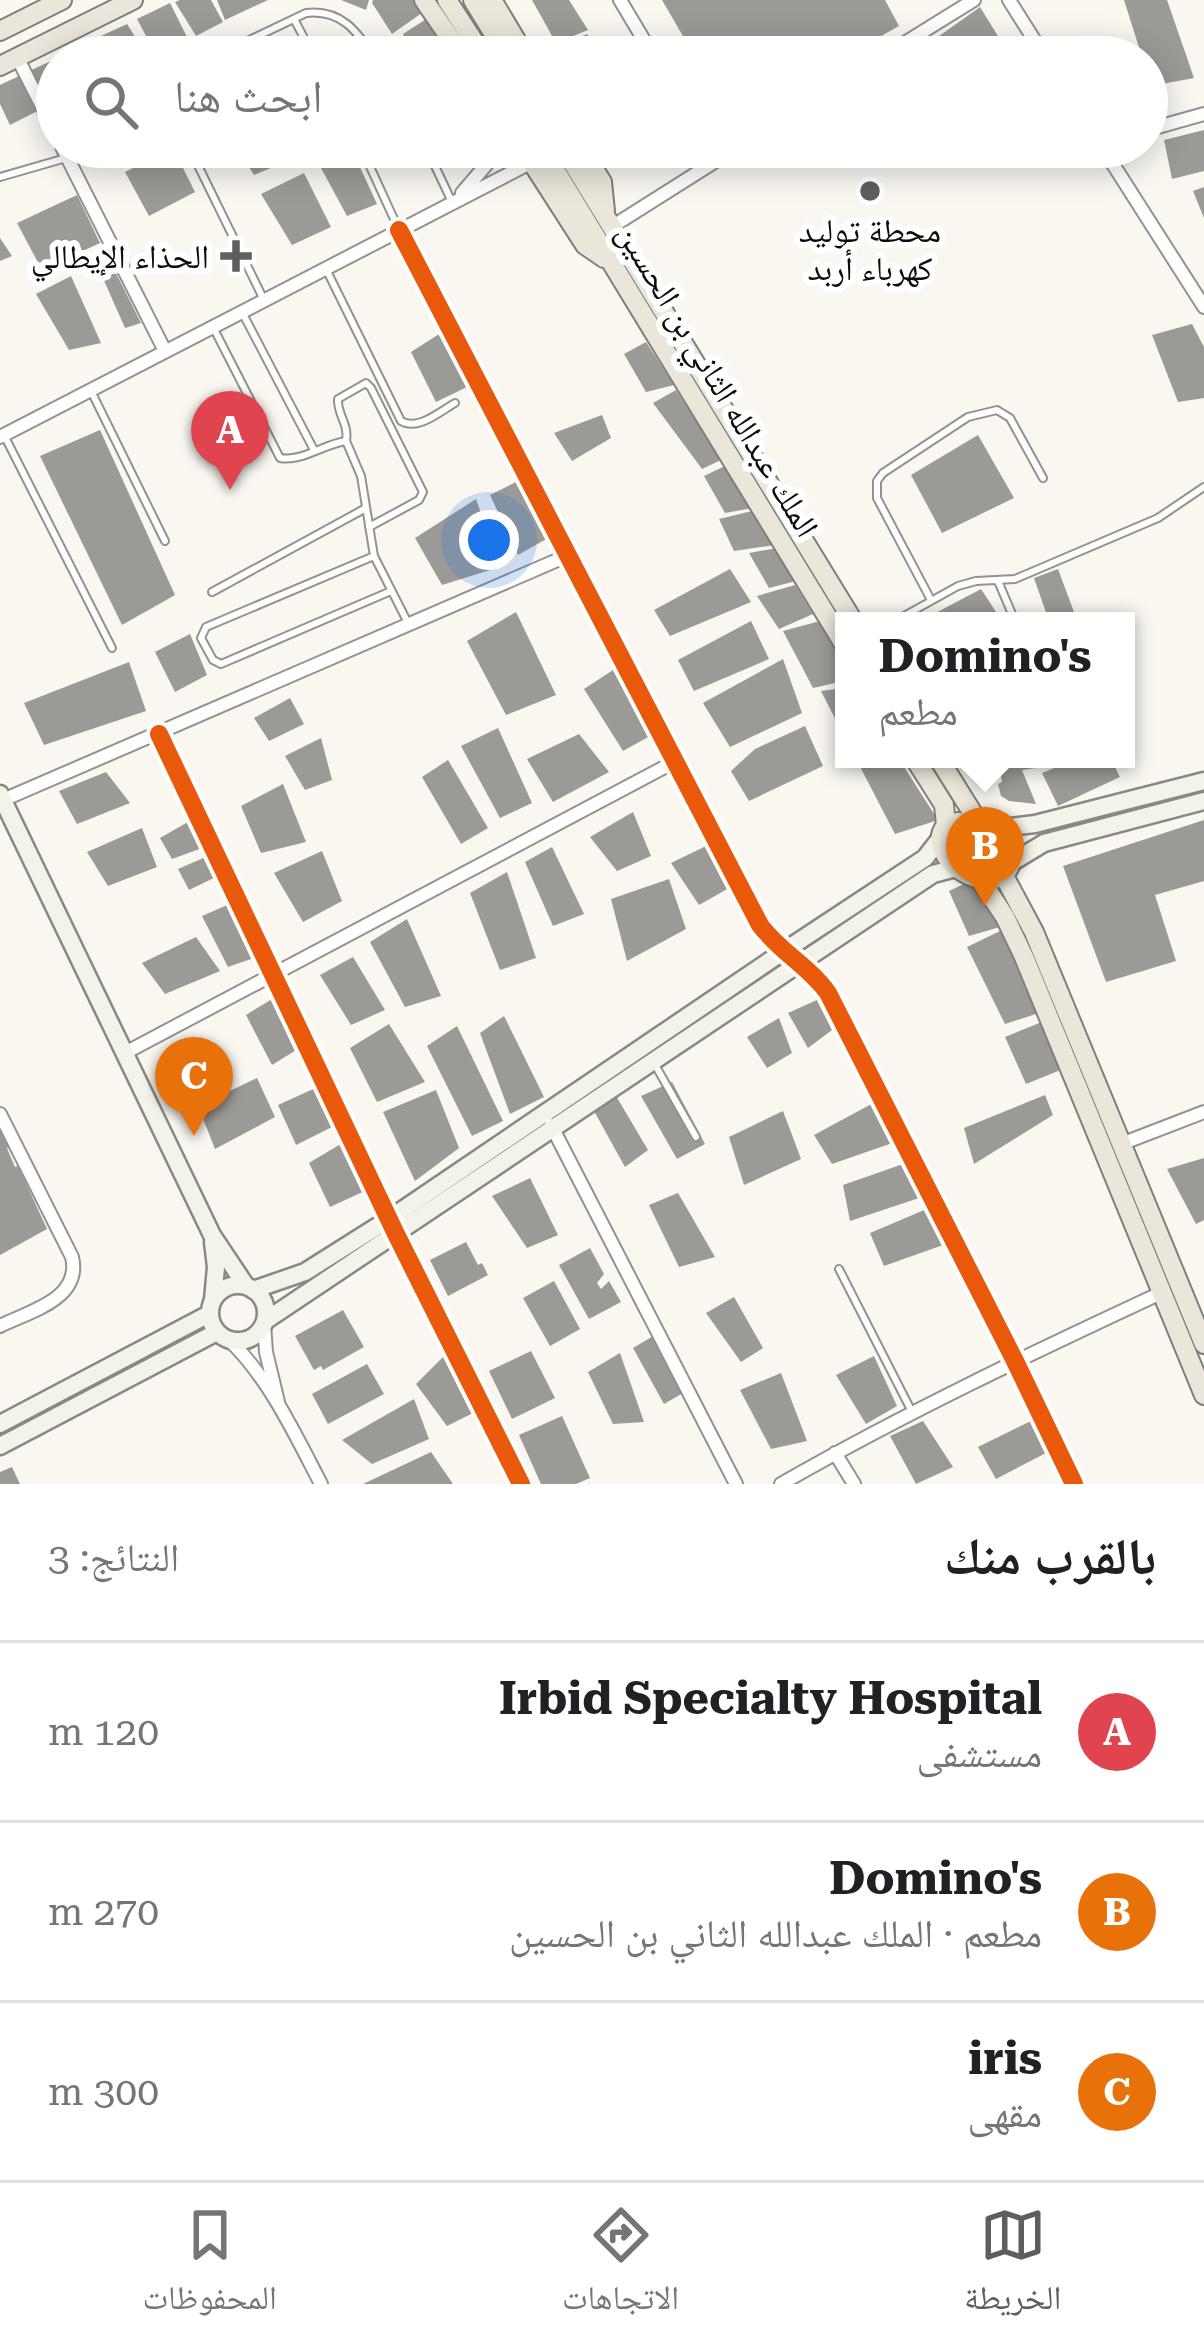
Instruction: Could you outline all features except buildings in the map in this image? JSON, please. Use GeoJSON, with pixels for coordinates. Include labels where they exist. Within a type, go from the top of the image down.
{"type":"FeatureCollection","features":[{"type":"Feature","properties":{"kind":"main road"},"geometry":{"type":"LineString","coordinates":[[0,31],[62,0]]}},
{"type":"Feature","properties":{"kind":"main road"},"geometry":{"type":"LineString","coordinates":[[60,36],[133,0]]}},
{"type":"Feature","properties":{"kind":"main road"},"geometry":{"type":"LineString","coordinates":[[424,0],[449,36]]}},
{"type":"Feature","properties":{"kind":"main road"},"geometry":{"type":"LineString","coordinates":[[448,0],[471,36]]}},
{"type":"Feature","properties":{"kind":"main road"},"geometry":{"type":"LineString","coordinates":[[473,0],[495,36]]}},
{"type":"Feature","properties":{"kind":"main road"},"geometry":{"type":"LineString","coordinates":[[492,0],[513,36]]}},
{"type":"Feature","properties":{"kind":"main road"},"geometry":{"type":"LineString","coordinates":[[9,61],[36,48]]}},
{"type":"Feature","properties":{"kind":"main road","name":"الملك عبدالله الثاني بن الحسين"},"geometry":{"type":"LineString","coordinates":[[541,168],[585,244],[610,261],[835,629]]}},
{"type":"Feature","properties":{"kind":"main road","name":"الملك عبدالله الثاني بن الحسين"},"geometry":{"type":"LineString","coordinates":[[576,168],[848,612]]}},
{"type":"Feature","properties":{"kind":"main road"},"geometry":{"type":"LineString","coordinates":[[593,168],[602,182],[609,221]]}},
{"type":"Feature","properties":{"kind":"main road"},"geometry":{"type":"LineString","coordinates":[[921,768],[944,805],[945,854],[956,868],[980,879],[997,880],[1008,870]]}},
{"type":"Feature","properties":{"kind":"main road"},"geometry":{"type":"LineString","coordinates":[[945,768],[983,829],[1006,848],[1008,870],[1204,1344]]}},
{"type":"Feature","properties":{"kind":"main road"},"geometry":{"type":"LineString","coordinates":[[943,833],[958,822],[983,829]]}},
{"type":"Feature","properties":{"kind":"main road"},"geometry":{"type":"LineString","coordinates":[[980,879],[1015,937],[1204,1395]]}},
{"type":"Feature","properties":{"kind":"street"},"geometry":{"type":"LineString","coordinates":[[620,0],[641,36]]}},
{"type":"Feature","properties":{"kind":"street"},"geometry":{"type":"LineString","coordinates":[[916,36],[974,0]]}},
{"type":"Feature","properties":{"kind":"street"},"geometry":{"type":"LineString","coordinates":[[1009,0],[1032,36]]}},
{"type":"Feature","properties":{"kind":"street"},"geometry":{"type":"LineString","coordinates":[[9,61],[36,103]]}},
{"type":"Feature","properties":{"kind":"street"},"geometry":{"type":"LineString","coordinates":[[1168,124],[1204,114]]}},
{"type":"Feature","properties":{"kind":"street"},"geometry":{"type":"LineString","coordinates":[[73,168],[164,351]]}},
{"type":"Feature","properties":{"kind":"street"},"geometry":{"type":"LineString","coordinates":[[452,202],[483,168]]}},
{"type":"Feature","properties":{"kind":"street"},"geometry":{"type":"LineString","coordinates":[[2,436],[452,202],[506,168]]}},
{"type":"Feature","properties":{"kind":"street"},"geometry":{"type":"LineString","coordinates":[[609,221],[691,168]]}},
{"type":"Feature","properties":{"kind":"street"},"geometry":{"type":"LineString","coordinates":[[1115,168],[1204,307]]}},
{"type":"Feature","properties":{"kind":"street"},"geometry":{"type":"LineString","coordinates":[[398,230],[760,925],[828,993],[1074,1484]]}},
{"type":"Feature","properties":{"kind":"street"},"geometry":{"type":"LineString","coordinates":[[278,1403],[266,1352],[264,1303],[212,1235],[2,797],[159,734],[569,555]]}},
{"type":"Feature","properties":{"kind":"street"},"geometry":{"type":"LineString","coordinates":[[159,734],[392,1226],[521,1484]]}},
{"type":"Feature","properties":{"kind":"street"},"geometry":{"type":"LineString","coordinates":[[123,1054],[676,760]]}},
{"type":"Feature","properties":{"kind":"street"},"geometry":{"type":"LineString","coordinates":[[983,829],[1051,820],[1204,781]]}},
{"type":"Feature","properties":{"kind":"street"},"geometry":{"type":"LineString","coordinates":[[1008,870],[1044,843],[1204,801]]}},
{"type":"Feature","properties":{"kind":"street"},"geometry":{"type":"LineString","coordinates":[[549,1120],[652,1060],[925,859],[943,833]]}},
{"type":"Feature","properties":{"kind":"street"},"geometry":{"type":"LineString","coordinates":[[0,1446],[223,1336],[249,1339],[264,1322],[392,1226],[790,957],[933,874],[956,868]]}},
{"type":"Feature","properties":{"kind":"street"},"geometry":{"type":"LineString","coordinates":[[1121,1144],[1204,1112]]}},
{"type":"Feature","properties":{"kind":"street"},"geometry":{"type":"LineString","coordinates":[[0,1114],[74,1266],[70,1285],[61,1296],[2,1319]]}},
{"type":"Feature","properties":{"kind":"street"},"geometry":{"type":"LineString","coordinates":[[549,1120],[736,1484]]}},
{"type":"Feature","properties":{"kind":"street"},"geometry":{"type":"LineString","coordinates":[[0,1424],[211,1306],[227,1287],[250,1288],[305,1272],[392,1226]]}},
{"type":"Feature","properties":{"kind":"street"},"geometry":{"type":"LineString","coordinates":[[212,1235],[216,1267],[211,1306],[223,1336],[249,1360],[278,1403],[321,1484]]}},
{"type":"Feature","properties":{"kind":"street"},"geometry":{"type":"LineString","coordinates":[[781,1484],[1015,1360],[1163,1292]]}},
{"type":"Feature","properties":{"kind":"street"},"geometry":{"type":"LineString","coordinates":[[835,1453],[854,1484]]}},
{"type":"Feature","properties":{"kind":"lane"},"geometry":{"type":"LineString","coordinates":[[259,36],[321,11],[350,24],[359,36]]}},
{"type":"Feature","properties":{"kind":"lane"},"geometry":{"type":"LineString","coordinates":[[295,19],[304,36]]}},
{"type":"Feature","properties":{"kind":"lane"},"geometry":{"type":"LineString","coordinates":[[0,177],[36,163]]}},
{"type":"Feature","properties":{"kind":"lane"},"geometry":{"type":"LineString","coordinates":[[199,168],[263,299]]}},
{"type":"Feature","properties":{"kind":"lane"},"geometry":{"type":"LineString","coordinates":[[370,168],[398,230]]}},
{"type":"Feature","properties":{"kind":"lane"},"geometry":{"type":"LineString","coordinates":[[436,168],[452,202]]}},
{"type":"Feature","properties":{"kind":"lane"},"geometry":{"type":"LineString","coordinates":[[325,268],[401,421],[417,424],[455,404]]}},
{"type":"Feature","properties":{"kind":"lane"},"geometry":{"type":"LineString","coordinates":[[242,310],[314,450]]}},
{"type":"Feature","properties":{"kind":"lane"},"geometry":{"type":"LineString","coordinates":[[212,326],[280,458],[295,459],[346,441]]}},
{"type":"Feature","properties":{"kind":"lane"},"geometry":{"type":"LineString","coordinates":[[368,527],[419,500],[422,488],[366,383],[338,400],[338,406],[361,476],[368,527],[374,556],[409,625]]}},
{"type":"Feature","properties":{"kind":"lane"},"geometry":{"type":"LineString","coordinates":[[91,389],[164,542]]}},
{"type":"Feature","properties":{"kind":"lane"},"geometry":{"type":"LineString","coordinates":[[931,600],[877,498],[877,481],[883,473],[968,417],[997,410],[1010,418],[1043,478]]}},
{"type":"Feature","properties":{"kind":"lane"},"geometry":{"type":"LineString","coordinates":[[2,436],[112,648]]}},
{"type":"Feature","properties":{"kind":"lane"},"geometry":{"type":"LineString","coordinates":[[910,612],[966,583],[1022,577],[1158,518],[1204,487]]}},
{"type":"Feature","properties":{"kind":"lane"},"geometry":{"type":"LineString","coordinates":[[212,592],[366,508]]}},
{"type":"Feature","properties":{"kind":"lane"},"geometry":{"type":"LineString","coordinates":[[374,556],[206,628],[201,638],[214,662],[225,663],[391,591]]}},
{"type":"Feature","properties":{"kind":"lane"},"geometry":{"type":"LineString","coordinates":[[998,581],[1011,612]]}},
{"type":"Feature","properties":{"kind":"lane"},"geometry":{"type":"LineString","coordinates":[[652,1060],[695,1137]]}},
{"type":"Feature","properties":{"kind":"lane"},"geometry":{"type":"LineString","coordinates":[[839,1269],[913,1413]]}},
{"type":"Feature","properties":{"kind":"cycle path"},"geometry":{"type":"LineString","coordinates":[[399,230],[760,925],[828,993],[1074,1484]]}},
{"type":"Feature","properties":{"kind":"cycle path"},"geometry":{"type":"LineString","coordinates":[[159,734],[395,1232],[521,1484]]}},
{"type":"Feature","properties":{"kind":"place","name":"محطة توليد كهرباء أربد"},"geometry":{"type":"Point","coordinates":[870,191]}},
{"type":"Feature","properties":{"kind":"place","name":"الحذاء الإيطالي"},"geometry":{"type":"Point","coordinates":[236,256]}},
{"type":"Feature","properties":{"kind":"place","name":"Irbid Specialty Hospital"},"geometry":{"type":"Point","coordinates":[230,490]}},
{"type":"Feature","properties":{"kind":"place","name":"Domino's"},"geometry":{"type":"Point","coordinates":[985,906]}},
{"type":"Feature","properties":{"kind":"place","name":"iris"},"geometry":{"type":"Point","coordinates":[194,1136]}}]}
